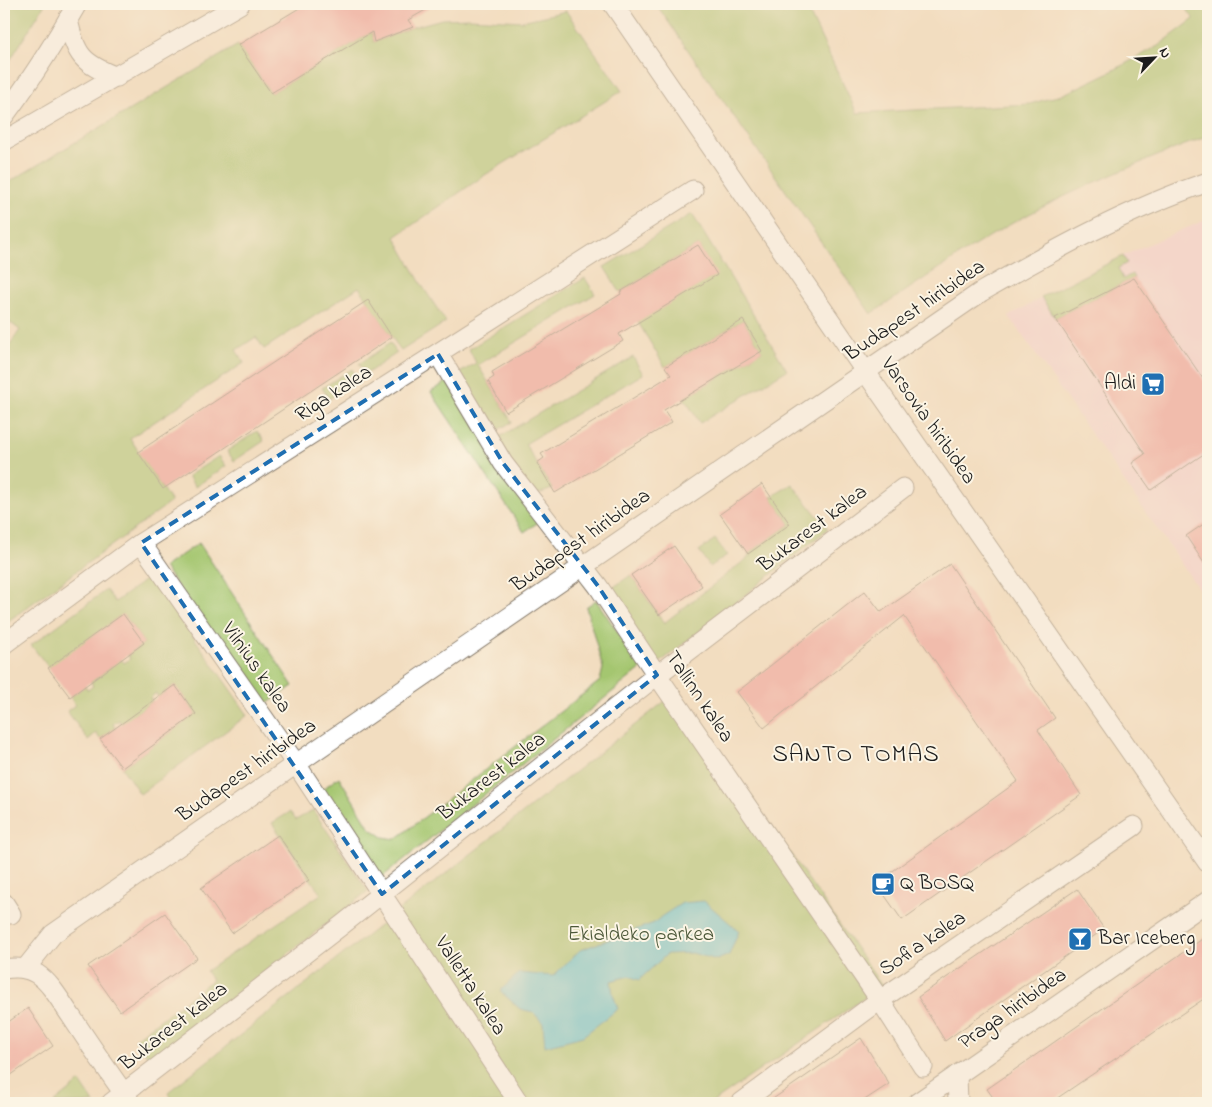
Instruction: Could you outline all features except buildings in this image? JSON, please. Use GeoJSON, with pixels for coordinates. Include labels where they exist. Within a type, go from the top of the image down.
{"type":"FeatureCollection","features":[{"type":"Feature","properties":{"kind":"street"},"geometry":{"type":"LineString","coordinates":[[4,142],[240,4]]}},
{"type":"Feature","properties":{"kind":"street","name":"Varsovia hiribidea"},"geometry":{"type":"LineString","coordinates":[[614,4],[865,371],[1208,863]]}},
{"type":"Feature","properties":{"kind":"street"},"geometry":{"type":"LineString","coordinates":[[73,12],[72,40],[84,60],[100,70],[117,77]]}},
{"type":"Feature","properties":{"kind":"street"},"geometry":{"type":"LineString","coordinates":[[4,116],[73,12]]}},
{"type":"Feature","properties":{"kind":"street","name":"Budapest hiribidea"},"geometry":{"type":"LineString","coordinates":[[25,968],[53,934],[296,764],[981,292],[1080,237],[1147,206],[1208,182]]}},
{"type":"Feature","properties":{"kind":"street","name":"Riga kalea"},"geometry":{"type":"LineString","coordinates":[[4,644],[142,543],[693,190]]}},
{"type":"Feature","properties":{"kind":"street","name":"Tallinn kalea"},"geometry":{"type":"LineString","coordinates":[[438,354],[503,463],[598,586],[880,1000],[923,1067]]}},
{"type":"Feature","properties":{"kind":"street","name":"Bukarest kalea"},"geometry":{"type":"LineString","coordinates":[[122,1100],[657,675],[903,488]]}},
{"type":"Feature","properties":{"kind":"street","name":"Vilnius kalea"},"geometry":{"type":"LineString","coordinates":[[142,543],[296,764],[382,894]]}},
{"type":"Feature","properties":{"kind":"street","name":"Sofia kalea"},"geometry":{"type":"LineString","coordinates":[[741,1103],[880,1000],[1134,826]]}},
{"type":"Feature","properties":{"kind":"street","name":"Valletta kalea"},"geometry":{"type":"LineString","coordinates":[[382,894],[519,1103]]}},
{"type":"Feature","properties":{"kind":"street","name":"Praga hiribidea"},"geometry":{"type":"LineString","coordinates":[[917,1103],[1208,901]]}},
{"type":"Feature","properties":{"kind":"street"},"geometry":{"type":"LineString","coordinates":[[4,969],[13,967],[25,968],[36,973],[48,984],[122,1100]]}},
{"type":"Feature","properties":{"kind":"street"},"geometry":{"type":"LineString","coordinates":[[957,1075],[958,1103]]}},
{"type":"Feature","properties":{"kind":"highlighted area"},"geometry":{"type":"Polygon","coordinates":[[[438,354],[503,463],[598,586],[657,675],[382,894],[141,543],[438,354]]]}},
{"type":"Feature","properties":{"kind":"shaded area"},"geometry":{"type":"Polygon","coordinates":[[[1208,219],[1208,602],[1009,316],[1085,274],[1208,219]]]}},
{"type":"Feature","properties":{"kind":"green space"},"geometry":{"type":"Polygon","coordinates":[[[4,4],[45,4],[4,70],[4,4]]]}},
{"type":"Feature","properties":{"kind":"green space"},"geometry":{"type":"Polygon","coordinates":[[[656,4],[805,4],[857,113],[1030,104],[1064,94],[1158,46],[1194,19],[1183,4],[1208,4],[1208,136],[1064,196],[1018,220],[962,254],[871,314],[656,4]]]}},
{"type":"Feature","properties":{"kind":"green space"},"geometry":{"type":"Polygon","coordinates":[[[566,11],[622,91],[485,175],[395,237],[423,287],[446,322],[401,351],[359,287],[264,349],[256,337],[236,350],[244,363],[130,438],[171,502],[4,624],[4,353],[20,330],[4,318],[4,185],[238,45],[271,93],[372,32],[374,42],[413,27],[442,19],[470,18],[522,21],[566,11]]]}},
{"type":"Feature","properties":{"kind":"green space"},"geometry":{"type":"Polygon","coordinates":[[[692,214],[787,370],[700,423],[684,398],[762,351],[743,320],[665,367],[638,322],[716,275],[698,245],[620,292],[604,267],[692,214]]]}},
{"type":"Feature","properties":{"kind":"green space"},"geometry":{"type":"Polygon","coordinates":[[[1123,256],[1127,263],[1118,268],[1123,279],[1132,274],[1134,278],[1055,318],[1041,297],[1123,256]]]}},
{"type":"Feature","properties":{"kind":"green space"},"geometry":{"type":"Polygon","coordinates":[[[585,278],[595,294],[478,365],[512,422],[492,433],[453,377],[476,363],[469,349],[585,278]]]}},
{"type":"Feature","properties":{"kind":"green space"},"geometry":{"type":"Polygon","coordinates":[[[390,343],[397,353],[366,374],[359,364],[390,343]]]}},
{"type":"Feature","properties":{"kind":"green space"},"geometry":{"type":"Polygon","coordinates":[[[633,357],[643,374],[525,444],[552,489],[533,496],[496,439],[633,357]]]}},
{"type":"Feature","properties":{"kind":"green space"},"geometry":{"type":"Polygon","coordinates":[[[352,369],[358,379],[329,399],[322,388],[352,369]]]}},
{"type":"Feature","properties":{"kind":"green space"},"geometry":{"type":"Polygon","coordinates":[[[448,381],[543,519],[524,532],[431,392],[448,381]]]}},
{"type":"Feature","properties":{"kind":"green space"},"geometry":{"type":"Polygon","coordinates":[[[257,431],[264,441],[234,461],[227,451],[257,431]]]}},
{"type":"Feature","properties":{"kind":"green space"},"geometry":{"type":"Polygon","coordinates":[[[219,456],[226,466],[195,487],[188,476],[219,456]]]}},
{"type":"Feature","properties":{"kind":"green space"},"geometry":{"type":"Polygon","coordinates":[[[792,484],[828,529],[658,664],[608,591],[631,575],[664,623],[749,557],[748,554],[790,524],[771,497],[792,484]]]}},
{"type":"Feature","properties":{"kind":"green space"},"geometry":{"type":"Polygon","coordinates":[[[715,539],[727,555],[710,567],[699,551],[715,539]]]}},
{"type":"Feature","properties":{"kind":"green space"},"geometry":{"type":"Polygon","coordinates":[[[199,543],[293,686],[262,707],[164,567],[199,543]]]}},
{"type":"Feature","properties":{"kind":"green space"},"geometry":{"type":"Polygon","coordinates":[[[151,576],[248,715],[140,794],[122,768],[196,714],[175,685],[158,697],[156,693],[150,698],[152,701],[122,724],[119,720],[113,724],[115,728],[100,739],[96,733],[88,740],[67,711],[75,705],[70,697],[85,686],[88,690],[93,686],[91,682],[121,659],[124,663],[130,659],[128,655],[144,643],[123,614],[49,668],[31,645],[106,590],[115,602],[151,576]]]}},
{"type":"Feature","properties":{"kind":"green space"},"geometry":{"type":"Polygon","coordinates":[[[596,600],[642,668],[381,878],[320,791],[339,777],[370,828],[383,837],[396,839],[600,681],[603,668],[586,607],[596,600]]]}},
{"type":"Feature","properties":{"kind":"green space","name":"Ekialdeko parkea"},"geometry":{"type":"Polygon","coordinates":[[[678,691],[882,986],[712,1103],[175,1103],[168,1092],[678,691]]]}},
{"type":"Feature","properties":{"kind":"green space"},"geometry":{"type":"Polygon","coordinates":[[[313,810],[368,891],[151,1061],[135,1039],[212,980],[206,971],[321,894],[272,823],[290,812],[296,820],[313,810]]]}},
{"type":"Feature","properties":{"kind":"green space"},"geometry":{"type":"Polygon","coordinates":[[[80,1082],[94,1103],[54,1103],[80,1082]]]}},
{"type":"Feature","properties":{"kind":"water"},"geometry":{"type":"Polygon","coordinates":[[[704,901],[739,931],[729,955],[717,960],[692,953],[667,954],[639,980],[629,976],[611,981],[618,1009],[583,1036],[545,1046],[543,1023],[533,1012],[520,1009],[500,991],[519,973],[553,976],[580,950],[654,923],[682,903],[704,901]]]}},
{"type":"Feature","properties":{"kind":"place","name":"Aldi"},"geometry":{"type":"Point","coordinates":[1153,384]}},
{"type":"Feature","properties":{"kind":"place","name":"Q BOSQ"},"geometry":{"type":"Point","coordinates":[883,884]}},
{"type":"Feature","properties":{"kind":"place","name":"Bar Iceberg"},"geometry":{"type":"Point","coordinates":[1080,939]}},
{"type":"Feature","properties":{"kind":"district","name":"SANTO TOMAS"},"geometry":{"type":"Point","coordinates":[856,755]}}]}
